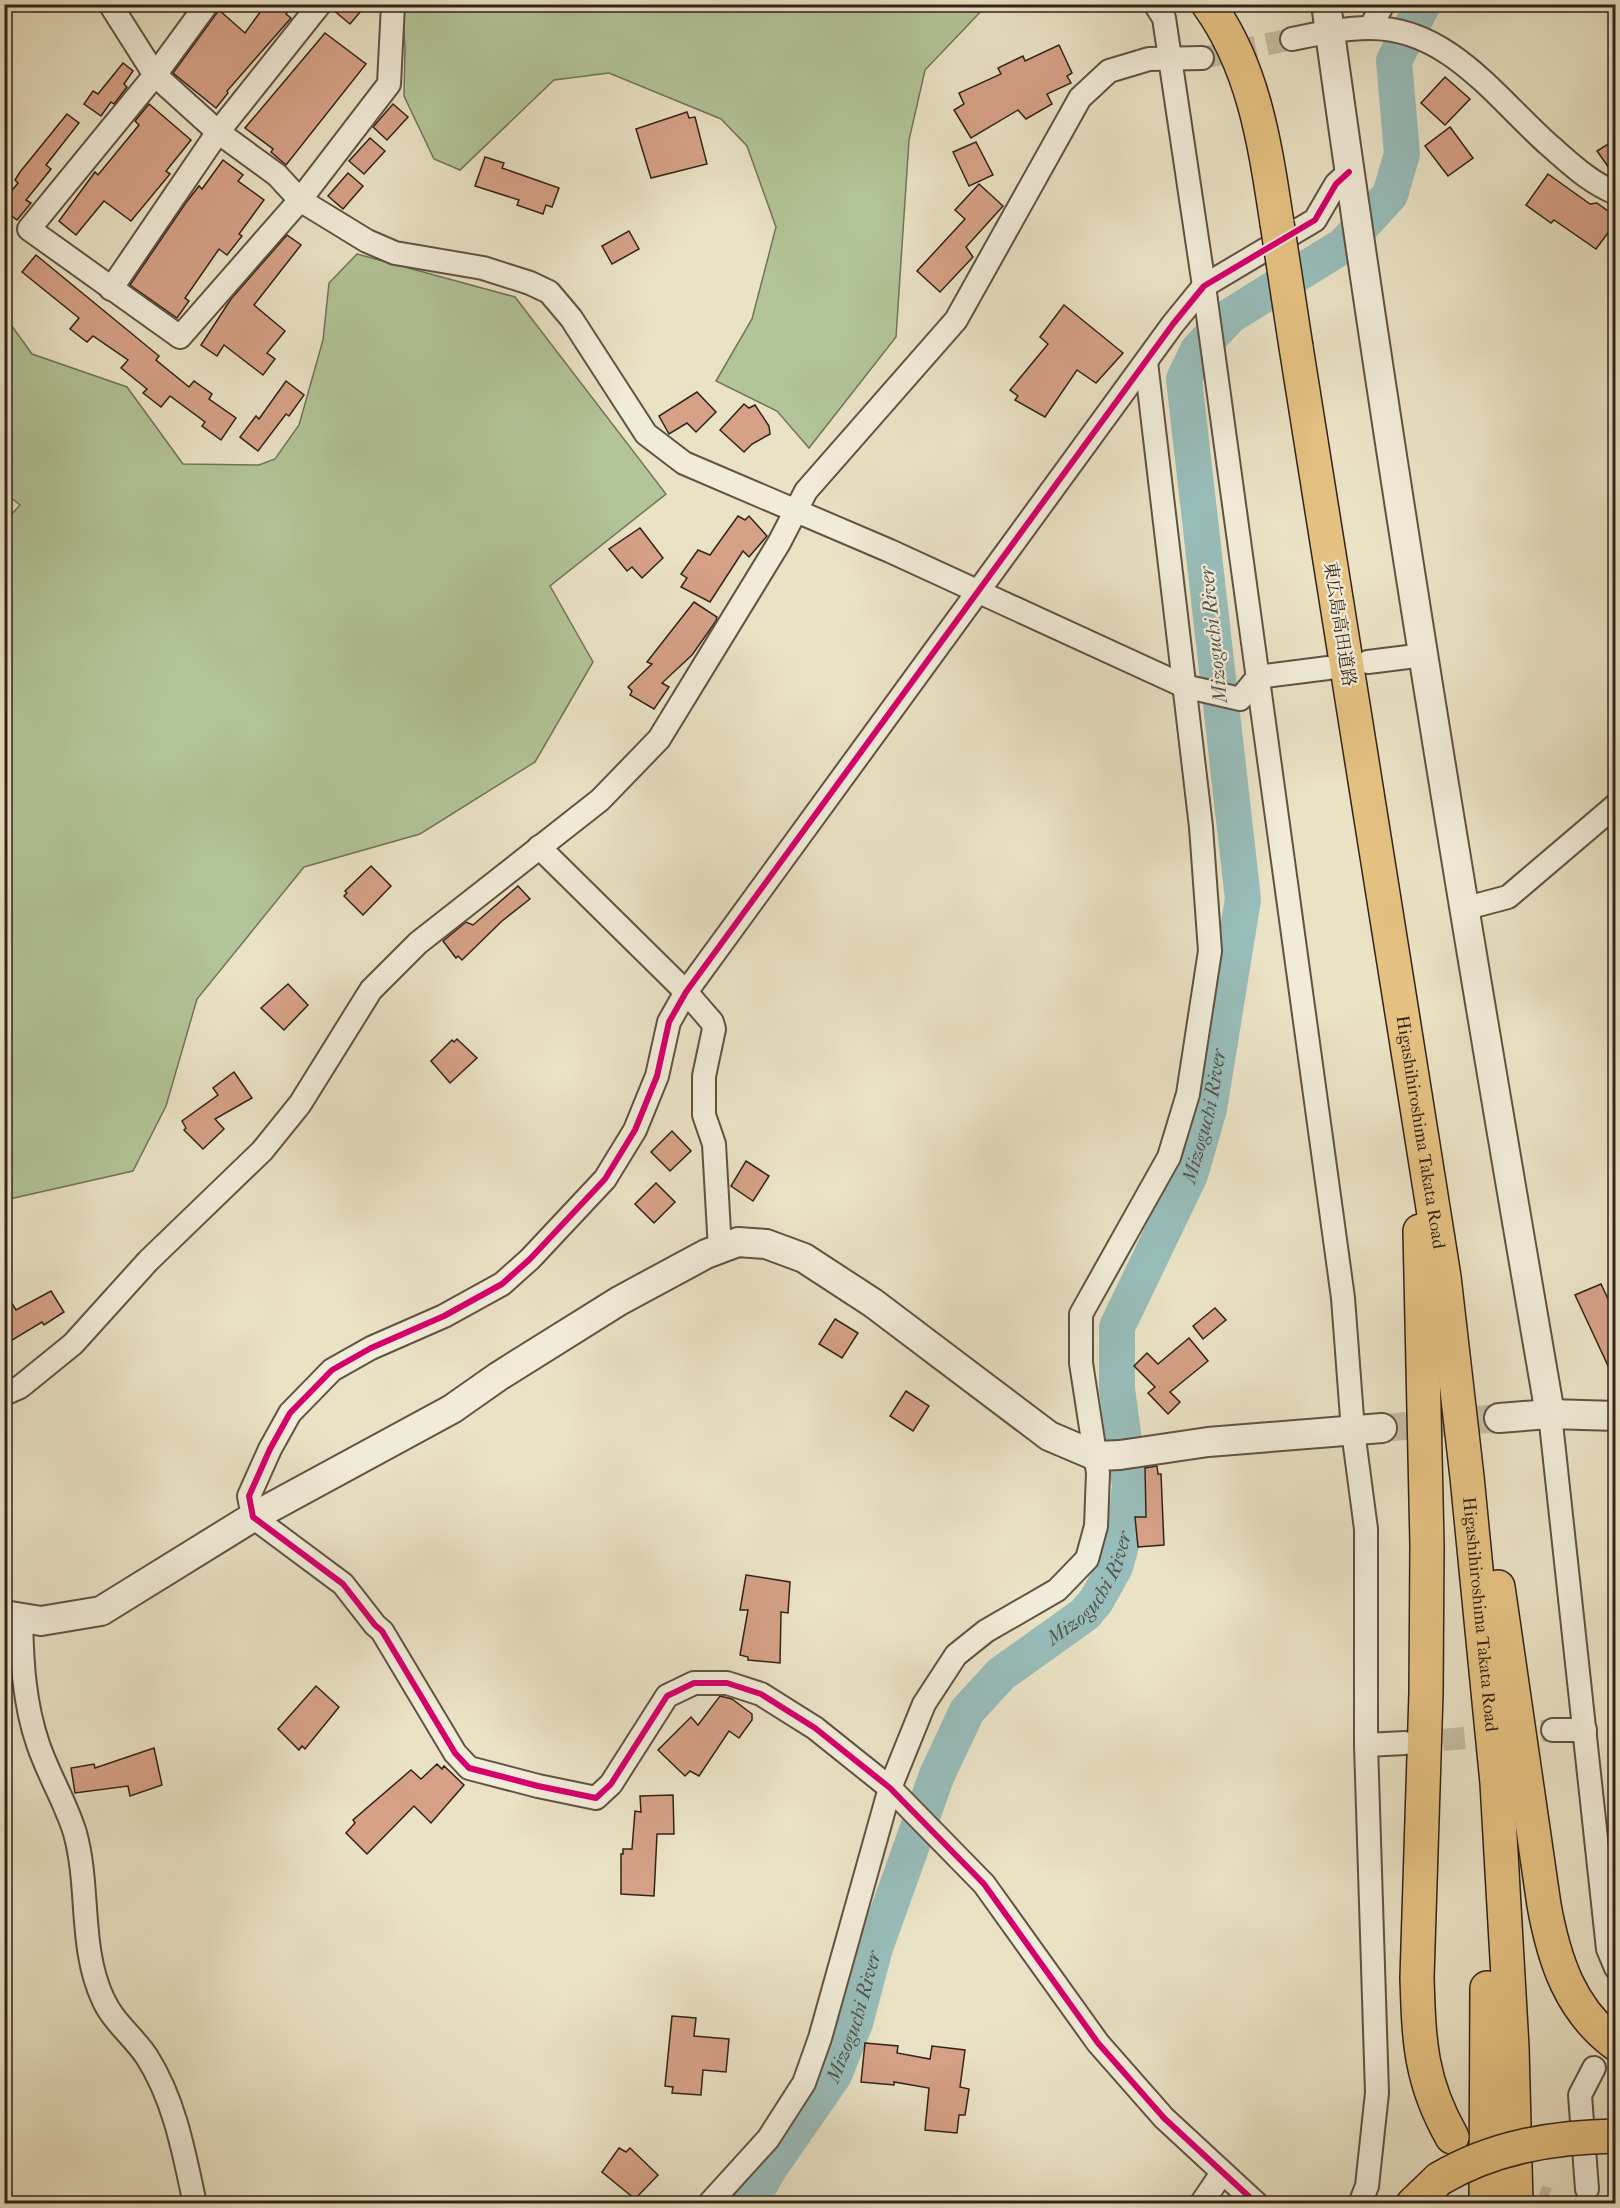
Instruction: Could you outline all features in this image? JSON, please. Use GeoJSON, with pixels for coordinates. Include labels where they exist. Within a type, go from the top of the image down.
{"type":"FeatureCollection","features":[{"type":"Feature","properties":{"kind":"highway","name":"東広島高田道路"},"geometry":{"type":"LineString","coordinates":[[1208,4],[1242,64],[1263,135],[1403,1024]]}},
{"type":"Feature","properties":{"kind":"highway","name":"Higashihiroshima Takata Road"},"geometry":{"type":"LineString","coordinates":[[1403,1024],[1419,1194],[1446,1421],[1477,1787],[1501,2165]]}},
{"type":"Feature","properties":{"kind":"highway","name":"Higashihiroshima Takata Road"},"geometry":{"type":"LineString","coordinates":[[1403,1024],[1444,1277],[1467,1478],[1497,1783],[1505,1902],[1501,2165]]}},
{"type":"Feature","properties":{"kind":"highway"},"geometry":{"type":"LineString","coordinates":[[1419,1194],[1426,1693],[1417,1978],[1418,2021],[1426,2083],[1452,2137]]}},
{"type":"Feature","properties":{"kind":"highway"},"geometry":{"type":"LineString","coordinates":[[1444,1277],[1514,1681],[1549,1932],[1555,1957],[1576,2003],[1590,2022],[1605,2056]]}},
{"type":"Feature","properties":{"kind":"highway"},"geometry":{"type":"LineString","coordinates":[[1413,2204],[1439,2179],[1460,2167],[1503,2150],[1553,2140],[1616,2136]]}},
{"type":"Feature","properties":{"kind":"highway"},"geometry":{"type":"LineString","coordinates":[[1486,2204],[1501,2165]]}},
{"type":"Feature","properties":{"kind":"highway"},"geometry":{"type":"LineString","coordinates":[[1501,2165],[1516,2204]]}},
{"type":"Feature","properties":{"kind":"street"},"geometry":{"type":"LineString","coordinates":[[110,4],[155,75],[218,132],[277,175],[300,200],[367,241],[395,253],[483,268],[530,283],[549,292],[572,318],[646,434],[684,463],[979,591],[1184,686],[1240,699],[1258,677],[1328,668]]}},
{"type":"Feature","properties":{"kind":"street"},"geometry":{"type":"LineString","coordinates":[[207,4],[155,75],[29,229],[180,337],[300,200],[389,84],[393,4]]}},
{"type":"Feature","properties":{"kind":"street"},"geometry":{"type":"LineString","coordinates":[[111,289],[218,132],[320,4]]}},
{"type":"Feature","properties":{"kind":"street"},"geometry":{"type":"LineString","coordinates":[[1155,4],[1164,18],[1216,372],[1343,1298],[1353,1431],[1366,1529],[1366,1745],[1377,2092],[1367,2186],[1360,2204]]}},
{"type":"Feature","properties":{"kind":"street"},"geometry":{"type":"LineString","coordinates":[[1378,29],[1383,4]]}},
{"type":"Feature","properties":{"kind":"street"},"geometry":{"type":"LineString","coordinates":[[1328,18],[1362,265],[1463,909],[1550,1414],[1585,1730],[1608,1884],[1608,1949],[1616,1968]]}},
{"type":"Feature","properties":{"kind":"street"},"geometry":{"type":"LineString","coordinates":[[1292,39],[1328,18],[1420,38],[1458,58],[1523,122],[1594,184],[1616,193]]}},
{"type":"Feature","properties":{"kind":"street"},"geometry":{"type":"LineString","coordinates":[[4,1394],[20,1387],[73,1344],[148,1262],[262,1151],[300,1104],[371,990],[418,943],[600,801],[659,739],[779,543],[806,491],[956,320],[1080,98],[1109,70],[1149,59],[1202,58]]}},
{"type":"Feature","properties":{"kind":"street"},"geometry":{"type":"LineString","coordinates":[[1257,2204],[1164,2118],[1098,2043],[984,1884],[890,1788],[815,1728],[761,1694],[727,1683],[694,1683],[667,1696],[611,1784],[596,1798],[469,1768],[455,1753],[382,1630],[375,1625],[343,1584],[253,1517],[249,1496],[270,1449],[290,1413],[332,1370],[371,1348],[444,1316],[502,1284],[530,1259],[605,1179],[635,1130],[657,1076],[669,1022],[686,992],[1146,362],[1204,286],[1315,220],[1336,184],[1349,172]]}},
{"type":"Feature","properties":{"kind":"street"},"geometry":{"type":"LineString","coordinates":[[709,2204],[768,2139],[804,2083],[820,2038],[890,1788],[924,1704],[956,1655],[986,1630],[1057,1590],[1087,1559],[1096,1526],[1098,1473],[1081,1363],[1081,1314],[1169,1157],[1188,1094],[1210,951],[1201,827],[1146,362]]}},
{"type":"Feature","properties":{"kind":"street"},"geometry":{"type":"LineString","coordinates":[[1368,662],[1424,655]]}},
{"type":"Feature","properties":{"kind":"street"},"geometry":{"type":"LineString","coordinates":[[1463,909],[1508,897],[1616,805]]}},
{"type":"Feature","properties":{"kind":"street"},"geometry":{"type":"LineString","coordinates":[[539,847],[686,992],[712,1022],[714,1029],[704,1076],[704,1115],[714,1144],[720,1250]]}},
{"type":"Feature","properties":{"kind":"street"},"geometry":{"type":"LineString","coordinates":[[195,2204],[182,2141],[169,2101],[146,2056],[122,2028],[103,2000],[92,1968],[84,1890],[75,1833],[13,1678],[13,1617],[41,1621],[101,1611],[253,1517],[452,1409],[499,1376],[619,1301],[706,1254],[738,1242],[766,1245],[804,1258],[873,1303],[1049,1436],[1096,1456],[1120,1455],[1208,1442],[1382,1428]]}},
{"type":"Feature","properties":{"kind":"street"},"geometry":{"type":"LineString","coordinates":[[1498,1418],[1550,1414],[1616,1416]]}},
{"type":"Feature","properties":{"kind":"street"},"geometry":{"type":"LineString","coordinates":[[1553,1730],[1585,1730]]}},
{"type":"Feature","properties":{"kind":"street"},"geometry":{"type":"LineString","coordinates":[[1366,1745],[1405,1743]]}},
{"type":"Feature","properties":{"kind":"street"},"geometry":{"type":"LineString","coordinates":[[1587,2189],[1580,2095],[1605,2056]]}},
{"type":"Feature","properties":{"kind":"street"},"geometry":{"type":"LineString","coordinates":[[1202,2204],[1222,2173]]}},
{"type":"Feature","properties":{"kind":"green space"},"geometry":{"type":"Polygon","coordinates":[[[402,5],[987,5],[925,70],[909,140],[896,337],[809,448],[777,411],[716,381],[752,319],[776,227],[747,146],[721,119],[609,73],[554,80],[460,170],[434,159],[404,96],[405,47],[402,5]]]}},
{"type":"Feature","properties":{"kind":"green space"},"geometry":{"type":"Polygon","coordinates":[[[357,254],[515,297],[666,494],[550,586],[593,662],[535,762],[420,834],[304,867],[197,999],[166,1106],[133,1171],[5,1200],[4,523],[20,505],[5,493],[4,315],[32,354],[127,387],[183,464],[259,465],[275,459],[299,425],[323,340],[329,283],[357,254]]]}},
{"type":"Feature","properties":{"kind":"building"},"geometry":{"type":"Polygon","coordinates":[[[266,4],[293,4],[286,14],[291,18],[227,91],[228,93],[216,108],[173,73],[219,10],[245,33],[266,4]]]}},
{"type":"Feature","properties":{"kind":"building"},"geometry":{"type":"Polygon","coordinates":[[[333,4],[367,4],[350,24],[332,9],[333,4]]]}},
{"type":"Feature","properties":{"kind":"building"},"geometry":{"type":"Polygon","coordinates":[[[325,33],[366,64],[286,165],[271,152],[273,149],[245,128],[325,33]]]}},
{"type":"Feature","properties":{"kind":"building"},"geometry":{"type":"Polygon","coordinates":[[[1059,45],[1072,73],[1067,76],[1071,83],[1047,94],[1052,104],[1026,119],[1018,110],[971,138],[954,110],[964,104],[959,93],[1001,74],[998,68],[1023,56],[1025,61],[1059,45]]]}},
{"type":"Feature","properties":{"kind":"building"},"geometry":{"type":"Polygon","coordinates":[[[123,63],[133,71],[124,84],[127,87],[114,104],[111,102],[101,116],[84,104],[93,91],[98,94],[123,63]]]}},
{"type":"Feature","properties":{"kind":"building"},"geometry":{"type":"Polygon","coordinates":[[[1445,77],[1470,99],[1445,125],[1421,103],[1445,77]]]}},
{"type":"Feature","properties":{"kind":"building"},"geometry":{"type":"Polygon","coordinates":[[[149,104],[191,140],[166,171],[170,174],[131,221],[104,201],[76,235],[59,221],[95,172],[98,175],[139,125],[135,121],[149,104]]]}},
{"type":"Feature","properties":{"kind":"building"},"geometry":{"type":"Polygon","coordinates":[[[393,104],[408,117],[387,140],[373,127],[393,104]]]}},
{"type":"Feature","properties":{"kind":"building"},"geometry":{"type":"Polygon","coordinates":[[[687,112],[689,118],[695,117],[707,164],[651,178],[636,129],[687,112]]]}},
{"type":"Feature","properties":{"kind":"building"},"geometry":{"type":"Polygon","coordinates":[[[67,114],[79,123],[46,165],[51,169],[26,200],[31,203],[17,220],[4,210],[4,200],[18,183],[15,180],[20,172],[67,114]]]}},
{"type":"Feature","properties":{"kind":"building"},"geometry":{"type":"Polygon","coordinates":[[[1450,127],[1473,158],[1448,176],[1425,146],[1450,127]]]}},
{"type":"Feature","properties":{"kind":"building"},"geometry":{"type":"Polygon","coordinates":[[[370,138],[385,151],[364,174],[349,161],[370,138]]]}},
{"type":"Feature","properties":{"kind":"building"},"geometry":{"type":"Polygon","coordinates":[[[1616,139],[1616,178],[1597,151],[1616,139]]]}},
{"type":"Feature","properties":{"kind":"building"},"geometry":{"type":"Polygon","coordinates":[[[976,142],[993,175],[969,186],[953,152],[976,142]]]}},
{"type":"Feature","properties":{"kind":"building"},"geometry":{"type":"Polygon","coordinates":[[[485,157],[504,163],[502,168],[559,188],[552,207],[546,205],[543,214],[517,205],[519,200],[475,186],[485,157]]]}},
{"type":"Feature","properties":{"kind":"building"},"geometry":{"type":"Polygon","coordinates":[[[223,160],[243,175],[238,181],[264,200],[239,234],[242,236],[227,255],[219,249],[185,298],[189,301],[177,318],[130,285],[185,204],[199,186],[202,189],[223,160]]]}},
{"type":"Feature","properties":{"kind":"building"},"geometry":{"type":"Polygon","coordinates":[[[348,173],[363,186],[343,209],[328,196],[348,173]]]}},
{"type":"Feature","properties":{"kind":"building"},"geometry":{"type":"Polygon","coordinates":[[[1548,174],[1590,204],[1597,203],[1616,217],[1616,222],[1596,249],[1554,220],[1551,223],[1526,205],[1548,174]]]}},
{"type":"Feature","properties":{"kind":"building"},"geometry":{"type":"Polygon","coordinates":[[[979,184],[1003,206],[966,247],[973,257],[940,292],[917,271],[965,219],[955,210],[979,184]]]}},
{"type":"Feature","properties":{"kind":"building"},"geometry":{"type":"Polygon","coordinates":[[[629,231],[639,249],[612,264],[602,246],[629,231]]]}},
{"type":"Feature","properties":{"kind":"building"},"geometry":{"type":"Polygon","coordinates":[[[287,235],[301,245],[254,305],[285,331],[267,353],[275,359],[263,375],[224,345],[217,356],[201,345],[231,299],[287,235]]]}},
{"type":"Feature","properties":{"kind":"building"},"geometry":{"type":"Polygon","coordinates":[[[36,255],[159,356],[156,360],[189,387],[194,381],[212,394],[209,399],[236,418],[221,440],[202,426],[205,422],[170,396],[161,407],[143,393],[147,389],[121,368],[128,360],[93,336],[87,342],[70,329],[79,318],[22,272],[36,255]]]}},
{"type":"Feature","properties":{"kind":"building"},"geometry":{"type":"Polygon","coordinates":[[[1064,305],[1123,353],[1096,383],[1077,370],[1045,417],[1015,400],[1018,396],[1010,390],[1048,344],[1040,337],[1064,305]]]}},
{"type":"Feature","properties":{"kind":"building"},"geometry":{"type":"Polygon","coordinates":[[[286,381],[304,395],[289,416],[286,414],[258,451],[240,437],[256,416],[259,419],[286,381]]]}},
{"type":"Feature","properties":{"kind":"building"},"geometry":{"type":"Polygon","coordinates":[[[697,392],[716,412],[696,432],[687,423],[669,434],[659,416],[697,392]]]}},
{"type":"Feature","properties":{"kind":"building"},"geometry":{"type":"Polygon","coordinates":[[[744,404],[749,408],[755,405],[769,426],[770,434],[752,444],[744,452],[720,430],[744,404]]]}},
{"type":"Feature","properties":{"kind":"building"},"geometry":{"type":"Polygon","coordinates":[[[738,516],[745,520],[749,516],[767,536],[749,557],[743,551],[710,602],[681,587],[687,578],[681,574],[698,550],[710,555],[738,516]]]}},
{"type":"Feature","properties":{"kind":"building"},"geometry":{"type":"Polygon","coordinates":[[[640,528],[663,558],[642,578],[632,567],[627,571],[609,549],[640,528]]]}},
{"type":"Feature","properties":{"kind":"building"},"geometry":{"type":"Polygon","coordinates":[[[694,602],[717,617],[716,621],[692,655],[662,683],[669,687],[654,709],[630,695],[632,691],[628,687],[652,664],[647,662],[694,602]]]}},
{"type":"Feature","properties":{"kind":"building"},"geometry":{"type":"Polygon","coordinates":[[[371,866],[391,886],[363,915],[344,896],[347,893],[345,891],[371,866]]]}},
{"type":"Feature","properties":{"kind":"building"},"geometry":{"type":"Polygon","coordinates":[[[518,886],[530,899],[502,921],[462,960],[458,956],[456,958],[443,941],[466,922],[473,925],[518,886]]]}},
{"type":"Feature","properties":{"kind":"building"},"geometry":{"type":"Polygon","coordinates":[[[288,984],[308,1005],[284,1030],[261,1008],[288,984]]]}},
{"type":"Feature","properties":{"kind":"building"},"geometry":{"type":"Polygon","coordinates":[[[457,1039],[477,1058],[450,1083],[431,1061],[452,1040],[454,1042],[457,1039]]]}},
{"type":"Feature","properties":{"kind":"building"},"geometry":{"type":"Polygon","coordinates":[[[234,1072],[252,1098],[215,1119],[224,1129],[203,1149],[184,1130],[186,1128],[182,1121],[218,1095],[213,1088],[234,1072]]]}},
{"type":"Feature","properties":{"kind":"building"},"geometry":{"type":"Polygon","coordinates":[[[672,1131],[691,1151],[670,1171],[651,1152],[672,1131]]]}},
{"type":"Feature","properties":{"kind":"building"},"geometry":{"type":"Polygon","coordinates":[[[746,1161],[769,1176],[753,1201],[731,1186],[746,1161]]]}},
{"type":"Feature","properties":{"kind":"building"},"geometry":{"type":"Polygon","coordinates":[[[656,1183],[675,1202],[654,1223],[635,1204],[656,1183]]]}},
{"type":"Feature","properties":{"kind":"building"},"geometry":{"type":"Polygon","coordinates":[[[1601,1284],[1616,1316],[1616,1383],[1575,1295],[1601,1284]]]}},
{"type":"Feature","properties":{"kind":"building"},"geometry":{"type":"Polygon","coordinates":[[[4,1291],[16,1310],[51,1291],[64,1312],[44,1325],[42,1322],[4,1345],[4,1291]]]}},
{"type":"Feature","properties":{"kind":"building"},"geometry":{"type":"Polygon","coordinates":[[[1215,1308],[1226,1320],[1203,1339],[1193,1326],[1215,1308]]]}},
{"type":"Feature","properties":{"kind":"building"},"geometry":{"type":"Polygon","coordinates":[[[835,1319],[858,1333],[842,1358],[819,1344],[835,1319]]]}},
{"type":"Feature","properties":{"kind":"building"},"geometry":{"type":"Polygon","coordinates":[[[1189,1338],[1208,1361],[1170,1392],[1180,1402],[1168,1414],[1148,1393],[1155,1387],[1134,1366],[1147,1353],[1158,1364],[1189,1338]]]}},
{"type":"Feature","properties":{"kind":"building"},"geometry":{"type":"Polygon","coordinates":[[[906,1391],[929,1406],[913,1431],[890,1416],[906,1391]]]}},
{"type":"Feature","properties":{"kind":"building"},"geometry":{"type":"Polygon","coordinates":[[[1157,1466],[1158,1474],[1161,1474],[1164,1545],[1138,1547],[1135,1517],[1146,1517],[1145,1468],[1157,1466]]]}},
{"type":"Feature","properties":{"kind":"building"},"geometry":{"type":"Polygon","coordinates":[[[746,1575],[790,1582],[788,1613],[781,1612],[780,1663],[748,1660],[748,1657],[740,1655],[748,1610],[740,1610],[746,1575]]]}},
{"type":"Feature","properties":{"kind":"building"},"geometry":{"type":"Polygon","coordinates":[[[316,1686],[339,1707],[305,1749],[302,1746],[299,1750],[278,1729],[316,1686]]]}},
{"type":"Feature","properties":{"kind":"building"},"geometry":{"type":"Polygon","coordinates":[[[720,1696],[732,1699],[752,1714],[752,1720],[739,1738],[729,1731],[699,1776],[690,1771],[685,1776],[658,1750],[691,1717],[698,1725],[720,1696]]]}},
{"type":"Feature","properties":{"kind":"building"},"geometry":{"type":"Polygon","coordinates":[[[154,1748],[162,1785],[130,1796],[128,1786],[75,1793],[71,1768],[94,1764],[95,1768],[154,1748]]]}},
{"type":"Feature","properties":{"kind":"building"},"geometry":{"type":"Polygon","coordinates":[[[437,1764],[442,1769],[444,1766],[464,1785],[431,1823],[414,1806],[367,1854],[346,1833],[355,1823],[353,1820],[411,1770],[421,1779],[437,1764]]]}},
{"type":"Feature","properties":{"kind":"building"},"geometry":{"type":"Polygon","coordinates":[[[673,1795],[674,1834],[657,1834],[654,1896],[621,1894],[621,1854],[623,1854],[623,1849],[632,1849],[635,1811],[641,1812],[640,1796],[673,1795]]]}},
{"type":"Feature","properties":{"kind":"building"},"geometry":{"type":"Polygon","coordinates":[[[672,2016],[696,2018],[694,2036],[729,2039],[726,2072],[703,2070],[701,2095],[672,2093],[673,2087],[665,2086],[672,2016]]]}},
{"type":"Feature","properties":{"kind":"building"},"geometry":{"type":"Polygon","coordinates":[[[865,2043],[898,2046],[897,2053],[930,2059],[932,2046],[965,2050],[960,2087],[969,2089],[965,2115],[959,2115],[957,2133],[925,2130],[929,2088],[894,2082],[894,2085],[861,2082],[865,2043]]]}},
{"type":"Feature","properties":{"kind":"building"},"geometry":{"type":"Polygon","coordinates":[[[619,2148],[626,2152],[630,2148],[658,2175],[635,2199],[602,2172],[619,2148]]]}},
{"type":"Feature","properties":{"kind":"waterway","name":"Mizoguchi River"},"geometry":{"type":"LineString","coordinates":[[749,2204],[769,2169],[834,2075],[855,2023],[875,1948],[937,1775],[967,1711],[1001,1674],[1085,1614],[1096,1601],[1115,1567],[1125,1531],[1130,1486],[1117,1389],[1117,1327],[1190,1175],[1209,1109],[1243,899],[1184,379],[1198,350],[1230,316],[1344,245],[1390,195],[1402,154],[1394,61],[1423,4]]}},
{"type":"Feature","properties":{"kind":"tunnel"},"geometry":{"type":"LineString","coordinates":[[1202,58],[1292,39]]}},
{"type":"Feature","properties":{"kind":"tunnel"},"geometry":{"type":"LineString","coordinates":[[1382,1428],[1499,1418]]}},
{"type":"Feature","properties":{"kind":"tunnel"},"geometry":{"type":"LineString","coordinates":[[1410,1743],[1553,1730]]}},
{"type":"Feature","properties":{"kind":"tunnel"},"geometry":{"type":"LineString","coordinates":[[1493,2179],[1524,2196],[1546,2204]]}},
{"type":"Feature","properties":{"kind":"cycle path"},"geometry":{"type":"LineString","coordinates":[[1257,2204],[1164,2118],[1098,2043],[984,1884],[890,1788],[815,1728],[761,1694],[727,1683],[694,1683],[667,1696],[611,1784],[596,1798],[469,1768],[455,1753],[382,1631],[343,1584],[253,1517],[249,1496],[270,1449],[290,1413],[332,1370],[371,1348],[444,1316],[502,1284],[530,1259],[605,1179],[635,1130],[657,1076],[669,1022],[686,992],[1173,324],[1204,286],[1315,220],[1336,184],[1349,172]]}}]}
